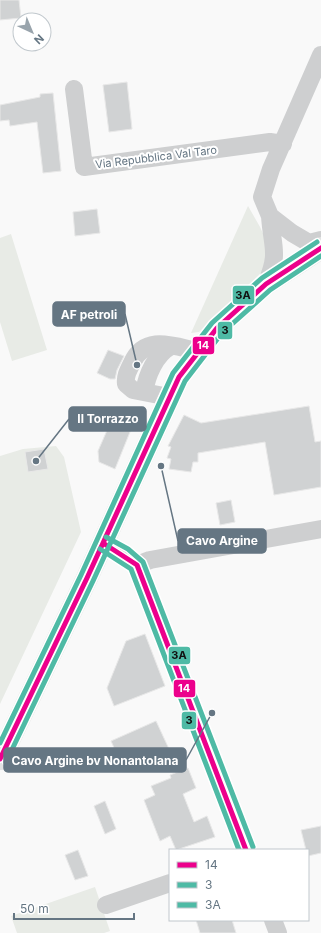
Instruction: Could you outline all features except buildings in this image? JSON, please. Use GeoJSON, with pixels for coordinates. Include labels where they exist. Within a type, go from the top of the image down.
{"type":"FeatureCollection","features":[{"type":"Feature","properties":{"kind":"main road"},"geometry":{"type":"LineString","coordinates":[[0,760],[103,543],[179,377],[217,328],[266,284],[321,248]]}},
{"type":"Feature","properties":{"kind":"street"},"geometry":{"type":"LineString","coordinates":[[266,284],[274,265],[275,249],[270,216],[262,197],[271,169],[321,55]]}},
{"type":"Feature","properties":{"kind":"street","name":"Via Repubblica Val Taro"},"geometry":{"type":"LineString","coordinates":[[74,89],[84,167],[270,142],[283,144]]}},
{"type":"Feature","properties":{"kind":"street"},"geometry":{"type":"LineString","coordinates":[[270,216],[292,234],[309,243],[321,240]]}},
{"type":"Feature","properties":{"kind":"street"},"geometry":{"type":"LineString","coordinates":[[169,397],[133,390],[126,384],[125,377],[138,351],[158,344],[198,351]]}},
{"type":"Feature","properties":{"kind":"street"},"geometry":{"type":"LineString","coordinates":[[137,565],[150,560],[321,529]]}},
{"type":"Feature","properties":{"kind":"street"},"geometry":{"type":"LineString","coordinates":[[103,543],[124,555],[137,565],[246,849]]}},
{"type":"Feature","properties":{"kind":"street"},"geometry":{"type":"LineString","coordinates":[[106,905],[169,883]]}},
{"type":"Feature","properties":{"kind":"street"},"geometry":{"type":"LineString","coordinates":[[273,921],[278,933]]}},
{"type":"Feature","properties":{"kind":"shaded area"},"geometry":{"type":"Polygon","coordinates":[[[248,206],[268,244],[263,271],[199,332],[191,333],[248,206]]]}},
{"type":"Feature","properties":{"kind":"shaded area"},"geometry":{"type":"Polygon","coordinates":[[[11,234],[47,350],[12,361],[0,322],[0,238],[11,234]]]}},
{"type":"Feature","properties":{"kind":"shaded area"},"geometry":{"type":"Polygon","coordinates":[[[56,446],[64,457],[81,532],[0,704],[0,456],[23,449],[56,446]]]}},
{"type":"Feature","properties":{"kind":"shaded area"},"geometry":{"type":"Polygon","coordinates":[[[95,887],[110,931],[104,933],[17,933],[11,916],[95,887]]]}},
{"type":"Feature","properties":{"kind":"transit line","name":"3A"},"geometry":{"type":"LineString","coordinates":[[0,743],[81,575],[173,373],[212,323],[262,278],[317,242]]}},
{"type":"Feature","properties":{"kind":"transit line","name":"14"},"geometry":{"type":"LineString","coordinates":[[0,759],[87,578],[179,377],[217,328],[266,284],[321,248]]}},
{"type":"Feature","properties":{"kind":"transit line","name":"3"},"geometry":{"type":"LineString","coordinates":[[6,762],[93,581],[185,381],[222,333],[270,290],[321,256]]}},
{"type":"Feature","properties":{"kind":"transit line","name":"3A"},"geometry":{"type":"LineString","coordinates":[[106,537],[128,549],[143,562],[253,847]]}},
{"type":"Feature","properties":{"kind":"transit line","name":"14"},"geometry":{"type":"LineString","coordinates":[[103,543],[137,565],[246,849]]}},
{"type":"Feature","properties":{"kind":"transit line","name":"3"},"geometry":{"type":"LineString","coordinates":[[100,549],[131,569],[239,849]]}},
{"type":"Feature","properties":{"kind":"place","name":"AF petroli"},"geometry":{"type":"Point","coordinates":[137,365]}},
{"type":"Feature","properties":{"kind":"place","name":"Il Torrazzo"},"geometry":{"type":"Point","coordinates":[36,461]}},
{"type":"Feature","properties":{"kind":"place","name":"Cavo Argine"},"geometry":{"type":"Point","coordinates":[161,466]}},
{"type":"Feature","properties":{"kind":"place","name":"Cavo Argine bv Nonantolana"},"geometry":{"type":"Point","coordinates":[212,713]}}]}
